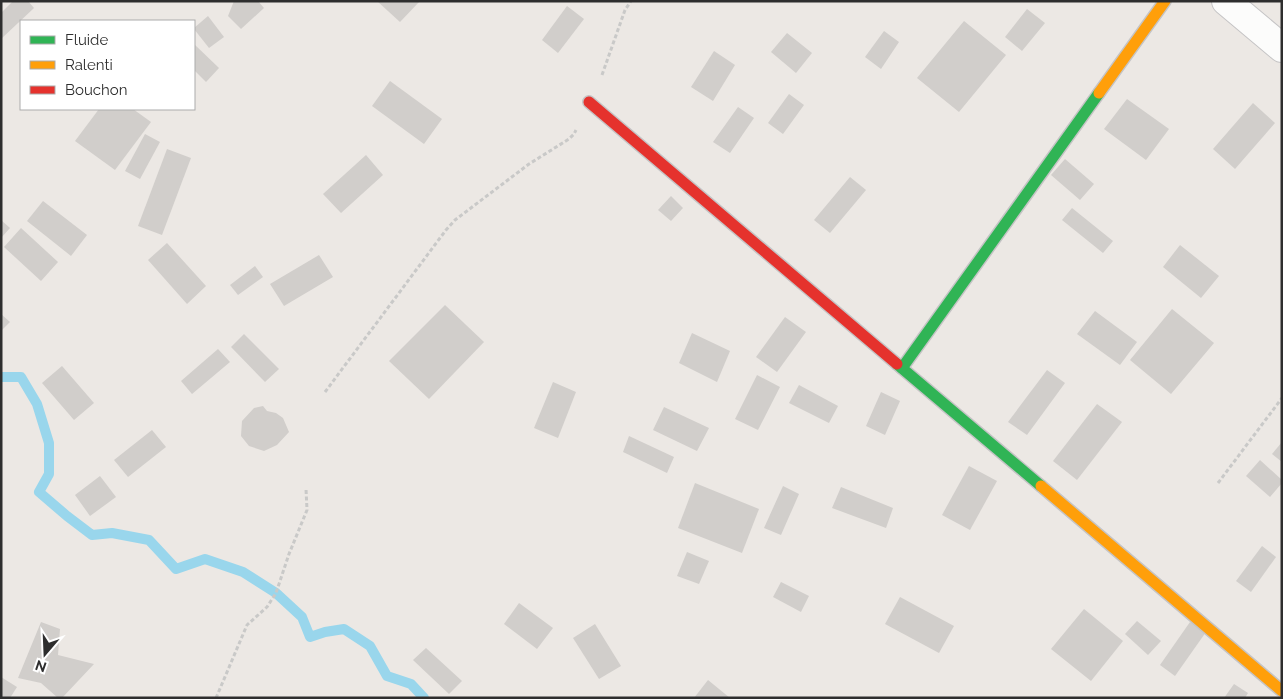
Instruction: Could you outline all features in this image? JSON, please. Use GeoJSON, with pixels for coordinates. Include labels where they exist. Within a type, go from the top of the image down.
{"type":"FeatureCollection","features":[{"type":"Feature","properties":{"kind":"street"},"geometry":{"type":"LineString","coordinates":[[902,368],[1165,1]]}},
{"type":"Feature","properties":{"kind":"street"},"geometry":{"type":"LineString","coordinates":[[1226,1],[1282,48]]}},
{"type":"Feature","properties":{"kind":"street"},"geometry":{"type":"LineString","coordinates":[[589,102],[1282,691]]}},
{"type":"Feature","properties":{"kind":"path"},"geometry":{"type":"LineString","coordinates":[[325,392],[455,220],[529,164],[574,134],[599,83],[625,10],[631,1]]}},
{"type":"Feature","properties":{"kind":"path"},"geometry":{"type":"LineString","coordinates":[[1218,483],[1282,398]]}},
{"type":"Feature","properties":{"kind":"path"},"geometry":{"type":"LineString","coordinates":[[216,698],[247,625],[267,607],[276,593],[307,510],[306,489]]}},
{"type":"Feature","properties":{"kind":"building"},"geometry":{"type":"Polygon","coordinates":[[[13,1],[28,1],[34,8],[1,39],[1,13],[13,1]]]}},
{"type":"Feature","properties":{"kind":"building"},"geometry":{"type":"Polygon","coordinates":[[[234,1],[258,1],[264,8],[241,29],[228,16],[234,1]]]}},
{"type":"Feature","properties":{"kind":"building"},"geometry":{"type":"Polygon","coordinates":[[[377,1],[420,1],[400,22],[377,1]]]}},
{"type":"Feature","properties":{"kind":"building"},"geometry":{"type":"Polygon","coordinates":[[[567,6],[584,19],[558,53],[542,40],[567,6]]]}},
{"type":"Feature","properties":{"kind":"building"},"geometry":{"type":"Polygon","coordinates":[[[1027,9],[1045,23],[1022,51],[1005,37],[1027,9]]]}},
{"type":"Feature","properties":{"kind":"building"},"geometry":{"type":"Polygon","coordinates":[[[208,16],[224,37],[209,48],[195,30],[195,27],[208,16]]]}},
{"type":"Feature","properties":{"kind":"building"},"geometry":{"type":"Polygon","coordinates":[[[964,21],[1006,55],[959,112],[917,78],[964,21]]]}},
{"type":"Feature","properties":{"kind":"building"},"geometry":{"type":"Polygon","coordinates":[[[884,31],[899,42],[881,69],[865,57],[884,31]]]}},
{"type":"Feature","properties":{"kind":"building"},"geometry":{"type":"Polygon","coordinates":[[[787,33],[812,53],[796,73],[771,52],[787,33]]]}},
{"type":"Feature","properties":{"kind":"building"},"geometry":{"type":"Polygon","coordinates":[[[195,45],[219,68],[206,82],[195,71],[195,45]]]}},
{"type":"Feature","properties":{"kind":"building"},"geometry":{"type":"Polygon","coordinates":[[[714,51],[735,65],[713,101],[691,87],[714,51]]]}},
{"type":"Feature","properties":{"kind":"building"},"geometry":{"type":"Polygon","coordinates":[[[390,81],[442,119],[424,144],[372,106],[390,81]]]}},
{"type":"Feature","properties":{"kind":"building"},"geometry":{"type":"Polygon","coordinates":[[[789,94],[804,105],[783,134],[768,123],[789,94]]]}},
{"type":"Feature","properties":{"kind":"building"},"geometry":{"type":"Polygon","coordinates":[[[1127,99],[1169,129],[1146,160],[1104,129],[1127,99]]]}},
{"type":"Feature","properties":{"kind":"building"},"geometry":{"type":"Polygon","coordinates":[[[1253,103],[1275,123],[1235,169],[1213,149],[1253,103]]]}},
{"type":"Feature","properties":{"kind":"building"},"geometry":{"type":"Polygon","coordinates":[[[738,107],[754,118],[730,153],[713,142],[738,107]]]}},
{"type":"Feature","properties":{"kind":"building"},"geometry":{"type":"Polygon","coordinates":[[[98,110],[134,110],[151,122],[115,170],[75,141],[98,110]]]}},
{"type":"Feature","properties":{"kind":"building"},"geometry":{"type":"Polygon","coordinates":[[[145,134],[160,142],[140,179],[125,171],[145,134]]]}},
{"type":"Feature","properties":{"kind":"building"},"geometry":{"type":"Polygon","coordinates":[[[167,149],[191,158],[162,235],[138,226],[167,149]]]}},
{"type":"Feature","properties":{"kind":"building"},"geometry":{"type":"Polygon","coordinates":[[[366,155],[383,175],[341,213],[323,194],[366,155]]]}},
{"type":"Feature","properties":{"kind":"building"},"geometry":{"type":"Polygon","coordinates":[[[1065,159],[1094,184],[1080,200],[1051,175],[1065,159]]]}},
{"type":"Feature","properties":{"kind":"building"},"geometry":{"type":"Polygon","coordinates":[[[850,177],[866,190],[830,233],[814,220],[850,177]]]}},
{"type":"Feature","properties":{"kind":"building"},"geometry":{"type":"Polygon","coordinates":[[[671,196],[683,208],[671,221],[658,210],[671,196]]]}},
{"type":"Feature","properties":{"kind":"building"},"geometry":{"type":"Polygon","coordinates":[[[43,201],[87,235],[71,256],[27,221],[43,201]]]}},
{"type":"Feature","properties":{"kind":"building"},"geometry":{"type":"Polygon","coordinates":[[[1072,208],[1113,241],[1103,253],[1062,220],[1072,208]]]}},
{"type":"Feature","properties":{"kind":"building"},"geometry":{"type":"Polygon","coordinates":[[[1,220],[10,228],[1,238],[1,220]]]}},
{"type":"Feature","properties":{"kind":"building"},"geometry":{"type":"Polygon","coordinates":[[[21,228],[58,262],[41,281],[4,247],[21,228]]]}},
{"type":"Feature","properties":{"kind":"building"},"geometry":{"type":"Polygon","coordinates":[[[167,243],[206,286],[187,304],[148,260],[167,243]]]}},
{"type":"Feature","properties":{"kind":"building"},"geometry":{"type":"Polygon","coordinates":[[[1180,245],[1219,276],[1201,298],[1163,267],[1180,245]]]}},
{"type":"Feature","properties":{"kind":"building"},"geometry":{"type":"Polygon","coordinates":[[[319,255],[333,277],[284,306],[270,284],[319,255]]]}},
{"type":"Feature","properties":{"kind":"building"},"geometry":{"type":"Polygon","coordinates":[[[255,266],[263,277],[238,295],[230,285],[255,266]]]}},
{"type":"Feature","properties":{"kind":"building"},"geometry":{"type":"Polygon","coordinates":[[[445,305],[484,342],[429,399],[389,361],[445,305]]]}},
{"type":"Feature","properties":{"kind":"building"},"geometry":{"type":"Polygon","coordinates":[[[1172,309],[1214,343],[1171,394],[1130,360],[1172,309]]]}},
{"type":"Feature","properties":{"kind":"building"},"geometry":{"type":"Polygon","coordinates":[[[1095,311],[1137,342],[1120,365],[1077,334],[1095,311]]]}},
{"type":"Feature","properties":{"kind":"building"},"geometry":{"type":"Polygon","coordinates":[[[1,314],[10,322],[1,331],[1,314]]]}},
{"type":"Feature","properties":{"kind":"building"},"geometry":{"type":"Polygon","coordinates":[[[785,317],[806,332],[777,372],[756,357],[785,317]]]}},
{"type":"Feature","properties":{"kind":"building"},"geometry":{"type":"Polygon","coordinates":[[[692,333],[730,351],[717,382],[679,363],[692,333]]]}},
{"type":"Feature","properties":{"kind":"building"},"geometry":{"type":"Polygon","coordinates":[[[244,334],[279,369],[265,382],[231,347],[244,334]]]}},
{"type":"Feature","properties":{"kind":"building"},"geometry":{"type":"Polygon","coordinates":[[[218,349],[230,362],[192,394],[181,381],[218,349]]]}},
{"type":"Feature","properties":{"kind":"building"},"geometry":{"type":"Polygon","coordinates":[[[62,366],[94,403],[74,420],[42,383],[62,366]]]}},
{"type":"Feature","properties":{"kind":"building"},"geometry":{"type":"Polygon","coordinates":[[[1047,370],[1065,383],[1027,435],[1008,422],[1047,370]]]}},
{"type":"Feature","properties":{"kind":"building"},"geometry":{"type":"Polygon","coordinates":[[[757,375],[780,387],[758,430],[735,419],[757,375]]]}},
{"type":"Feature","properties":{"kind":"building"},"geometry":{"type":"Polygon","coordinates":[[[553,382],[576,392],[558,438],[534,428],[553,382]]]}},
{"type":"Feature","properties":{"kind":"building"},"geometry":{"type":"Polygon","coordinates":[[[799,385],[838,406],[829,423],[789,403],[799,385]]]}},
{"type":"Feature","properties":{"kind":"building"},"geometry":{"type":"Polygon","coordinates":[[[881,392],[900,401],[885,435],[866,426],[881,392]]]}},
{"type":"Feature","properties":{"kind":"building"},"geometry":{"type":"Polygon","coordinates":[[[1097,404],[1122,422],[1077,480],[1053,461],[1097,404]]]}},
{"type":"Feature","properties":{"kind":"building"},"geometry":{"type":"Polygon","coordinates":[[[263,406],[267,411],[276,413],[283,418],[289,432],[277,445],[264,451],[249,446],[241,436],[242,421],[254,408],[263,406]]]}},
{"type":"Feature","properties":{"kind":"building"},"geometry":{"type":"Polygon","coordinates":[[[664,407],[709,428],[697,451],[653,430],[664,407]]]}},
{"type":"Feature","properties":{"kind":"building"},"geometry":{"type":"Polygon","coordinates":[[[152,430],[166,447],[128,477],[114,460],[152,430]]]}},
{"type":"Feature","properties":{"kind":"building"},"geometry":{"type":"Polygon","coordinates":[[[629,436],[674,457],[667,473],[623,452],[629,436]]]}},
{"type":"Feature","properties":{"kind":"building"},"geometry":{"type":"Polygon","coordinates":[[[1282,442],[1282,462],[1272,454],[1282,442]]]}},
{"type":"Feature","properties":{"kind":"building"},"geometry":{"type":"Polygon","coordinates":[[[1260,460],[1282,480],[1282,483],[1270,497],[1246,476],[1260,460]]]}},
{"type":"Feature","properties":{"kind":"building"},"geometry":{"type":"Polygon","coordinates":[[[969,466],[997,481],[970,530],[942,515],[969,466]]]}},
{"type":"Feature","properties":{"kind":"building"},"geometry":{"type":"Polygon","coordinates":[[[100,476],[116,497],[90,516],[75,495],[100,476]]]}},
{"type":"Feature","properties":{"kind":"building"},"geometry":{"type":"Polygon","coordinates":[[[695,483],[759,509],[742,553],[678,528],[695,483]]]}},
{"type":"Feature","properties":{"kind":"building"},"geometry":{"type":"Polygon","coordinates":[[[783,486],[799,494],[781,535],[764,528],[783,486]]]}},
{"type":"Feature","properties":{"kind":"building"},"geometry":{"type":"Polygon","coordinates":[[[841,487],[893,508],[886,528],[832,508],[841,487]]]}},
{"type":"Feature","properties":{"kind":"building"},"geometry":{"type":"Polygon","coordinates":[[[1262,546],[1276,557],[1251,592],[1236,581],[1262,546]]]}},
{"type":"Feature","properties":{"kind":"building"},"geometry":{"type":"Polygon","coordinates":[[[687,552],[709,561],[699,584],[677,576],[687,552]]]}},
{"type":"Feature","properties":{"kind":"building"},"geometry":{"type":"Polygon","coordinates":[[[781,582],[809,596],[801,612],[773,597],[781,582]]]}},
{"type":"Feature","properties":{"kind":"building"},"geometry":{"type":"Polygon","coordinates":[[[900,597],[954,626],[939,653],[885,624],[900,597]]]}},
{"type":"Feature","properties":{"kind":"building"},"geometry":{"type":"Polygon","coordinates":[[[519,603],[553,628],[537,649],[504,624],[519,603]]]}},
{"type":"Feature","properties":{"kind":"building"},"geometry":{"type":"Polygon","coordinates":[[[1084,609],[1123,641],[1091,681],[1051,649],[1084,609]]]}},
{"type":"Feature","properties":{"kind":"building"},"geometry":{"type":"Polygon","coordinates":[[[1137,621],[1161,641],[1148,655],[1125,634],[1137,621]]]}},
{"type":"Feature","properties":{"kind":"building"},"geometry":{"type":"Polygon","coordinates":[[[41,622],[60,629],[58,655],[94,664],[62,698],[58,698],[41,683],[18,678],[41,622]]]}},
{"type":"Feature","properties":{"kind":"building"},"geometry":{"type":"Polygon","coordinates":[[[1190,622],[1206,632],[1175,676],[1160,665],[1190,622]]]}},
{"type":"Feature","properties":{"kind":"building"},"geometry":{"type":"Polygon","coordinates":[[[595,624],[621,666],[599,679],[573,638],[595,624]]]}},
{"type":"Feature","properties":{"kind":"building"},"geometry":{"type":"Polygon","coordinates":[[[426,648],[462,681],[449,694],[413,660],[426,648]]]}},
{"type":"Feature","properties":{"kind":"building"},"geometry":{"type":"Polygon","coordinates":[[[1,677],[17,687],[10,698],[1,698],[1,677]]]}},
{"type":"Feature","properties":{"kind":"building"},"geometry":{"type":"Polygon","coordinates":[[[708,680],[730,698],[694,698],[708,680]]]}},
{"type":"Feature","properties":{"kind":"building"},"geometry":{"type":"Polygon","coordinates":[[[1234,684],[1248,693],[1245,698],[1224,698],[1234,684]]]}},
{"type":"Feature","properties":{"kind":"waterway"},"geometry":{"type":"LineString","coordinates":[[1,377],[21,377],[37,404],[49,443],[49,474],[39,492],[92,535],[112,533],[149,540],[176,569],[205,559],[243,572],[276,593],[302,617],[310,637],[344,629],[370,646],[387,676],[411,684],[424,698]]}},
{"type":"Feature","properties":{"kind":"traffic: fast"},"geometry":{"type":"LineString","coordinates":[[902,368],[1099,93]]}},
{"type":"Feature","properties":{"kind":"traffic: fast"},"geometry":{"type":"LineString","coordinates":[[897,364],[1041,486]]}},
{"type":"Feature","properties":{"kind":"traffic: slow"},"geometry":{"type":"LineString","coordinates":[[1099,93],[1165,1]]}},
{"type":"Feature","properties":{"kind":"traffic: slow"},"geometry":{"type":"LineString","coordinates":[[1041,486],[1282,691]]}},
{"type":"Feature","properties":{"kind":"traffic: jam"},"geometry":{"type":"LineString","coordinates":[[589,102],[897,364]]}}]}
